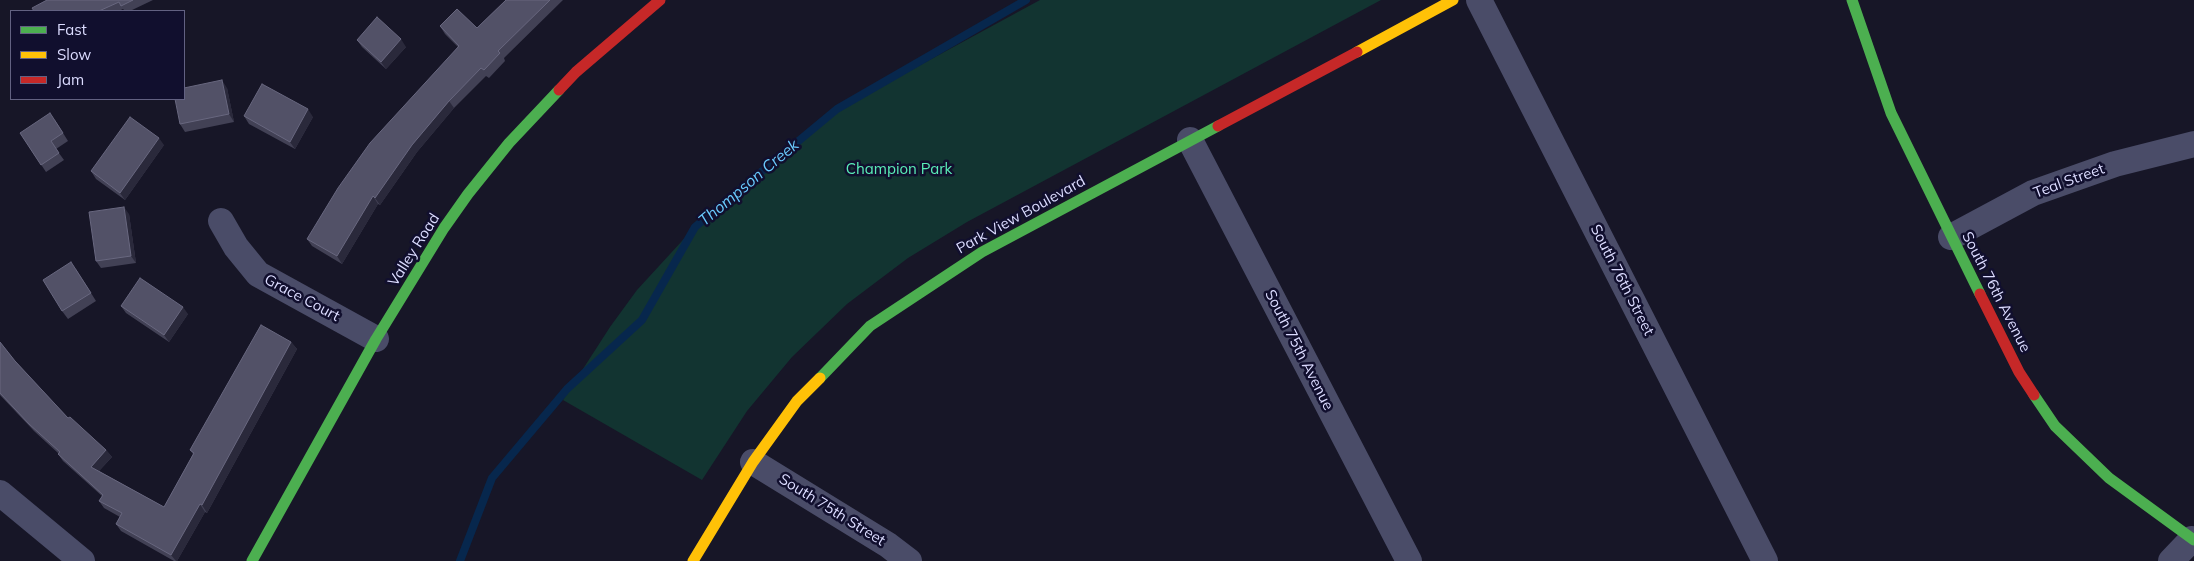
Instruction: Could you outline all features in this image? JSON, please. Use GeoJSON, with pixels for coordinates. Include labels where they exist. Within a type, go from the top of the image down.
{"type":"FeatureCollection","features":[{"type":"Feature","properties":{"kind":"street","name":"Valley Road"},"geometry":{"type":"LineString","coordinates":[[252,561],[376,338],[444,228],[468,194],[509,142],[576,72],[660,0]]}},
{"type":"Feature","properties":{"kind":"street","name":"Park View Boulevard"},"geometry":{"type":"LineString","coordinates":[[694,561],[753,462],[797,401],[870,326],[982,252],[1453,0]]}},
{"type":"Feature","properties":{"kind":"street","name":"South 76th Street"},"geometry":{"type":"LineString","coordinates":[[1479,0],[1764,561]]}},
{"type":"Feature","properties":{"kind":"street","name":"South 76th Avenue"},"geometry":{"type":"LineString","coordinates":[[1852,0],[1891,113],[1951,238],[2019,372],[2055,426],[2109,478],[2193,540]]}},
{"type":"Feature","properties":{"kind":"street","name":"South 75th Avenue"},"geometry":{"type":"LineString","coordinates":[[1190,140],[1408,561]]}},
{"type":"Feature","properties":{"kind":"street","name":"Teal Street"},"geometry":{"type":"LineString","coordinates":[[1951,238],[2033,193],[2115,164],[2194,144]]}},
{"type":"Feature","properties":{"kind":"street","name":"Grace Court"},"geometry":{"type":"LineString","coordinates":[[221,221],[236,247],[258,274],[376,338]]}},
{"type":"Feature","properties":{"kind":"street","name":"South 75th Street"},"geometry":{"type":"LineString","coordinates":[[753,462],[888,545],[909,561]]}},
{"type":"Feature","properties":{"kind":"street"},"geometry":{"type":"LineString","coordinates":[[0,493],[82,561]]}},
{"type":"Feature","properties":{"kind":"street"},"geometry":{"type":"LineString","coordinates":[[2171,561],[2193,540]]}},
{"type":"Feature","properties":{"kind":"green space","name":"Champion Park"},"geometry":{"type":"Polygon","coordinates":[[[1040,0],[1381,0],[967,222],[908,258],[847,304],[792,357],[747,411],[702,480],[563,400],[610,327],[637,290],[704,217],[740,184],[813,127],[854,101],[1040,0]]]}},
{"type":"Feature","properties":{"kind":"building"},"geometry":{"type":"Polygon","coordinates":[[[47,0],[133,0],[121,6],[119,2],[101,10],[33,10],[32,8],[47,0]]]}},
{"type":"Feature","properties":{"kind":"building"},"geometry":{"type":"Polygon","coordinates":[[[506,0],[550,0],[498,51],[500,53],[484,70],[481,68],[449,101],[412,145],[375,198],[373,196],[337,256],[307,239],[338,188],[370,143],[459,46],[440,26],[457,9],[477,28],[506,0]]]}},
{"type":"Feature","properties":{"kind":"building"},"geometry":{"type":"Polygon","coordinates":[[[377,17],[401,39],[381,62],[357,40],[377,17]]]}},
{"type":"Feature","properties":{"kind":"building"},"geometry":{"type":"Polygon","coordinates":[[[222,80],[229,114],[180,124],[175,100],[185,100],[185,88],[222,80]]]}},
{"type":"Feature","properties":{"kind":"building"},"geometry":{"type":"Polygon","coordinates":[[[262,84],[308,109],[290,142],[244,116],[262,84]]]}},
{"type":"Feature","properties":{"kind":"building"},"geometry":{"type":"Polygon","coordinates":[[[50,113],[63,133],[51,141],[59,153],[41,165],[20,133],[50,113]]]}},
{"type":"Feature","properties":{"kind":"building"},"geometry":{"type":"Polygon","coordinates":[[[130,117],[159,138],[120,193],[91,171],[130,117]]]}},
{"type":"Feature","properties":{"kind":"building"},"geometry":{"type":"Polygon","coordinates":[[[124,207],[131,256],[96,261],[89,212],[124,207]]]}},
{"type":"Feature","properties":{"kind":"building"},"geometry":{"type":"Polygon","coordinates":[[[71,262],[91,293],[62,311],[43,280],[71,262]]]}},
{"type":"Feature","properties":{"kind":"building"},"geometry":{"type":"Polygon","coordinates":[[[140,278],[183,307],[164,335],[121,306],[140,278]]]}},
{"type":"Feature","properties":{"kind":"building"},"geometry":{"type":"Polygon","coordinates":[[[261,325],[291,342],[202,505],[200,504],[171,555],[116,524],[122,513],[99,501],[103,495],[58,454],[60,452],[29,424],[0,393],[0,342],[68,418],[70,417],[106,450],[91,467],[164,507],[194,453],[190,450],[261,325]]]}},
{"type":"Feature","properties":{"kind":"waterway","name":"Thompson Creek"},"geometry":{"type":"LineString","coordinates":[[460,561],[492,478],[567,389],[642,320],[695,227],[837,109],[1026,0]]}},
{"type":"Feature","properties":{"kind":"traffic: fast"},"geometry":{"type":"LineString","coordinates":[[1852,0],[1891,113],[1980,294]]}},
{"type":"Feature","properties":{"kind":"traffic: fast"},"geometry":{"type":"LineString","coordinates":[[252,561],[376,339],[444,228],[468,194],[509,143],[559,90]]}},
{"type":"Feature","properties":{"kind":"traffic: fast"},"geometry":{"type":"LineString","coordinates":[[820,378],[870,326],[982,252],[1218,126]]}},
{"type":"Feature","properties":{"kind":"traffic: fast"},"geometry":{"type":"LineString","coordinates":[[2034,395],[2055,426],[2109,478],[2194,540]]}},
{"type":"Feature","properties":{"kind":"traffic: slow"},"geometry":{"type":"LineString","coordinates":[[1357,52],[1453,0]]}},
{"type":"Feature","properties":{"kind":"traffic: slow"},"geometry":{"type":"LineString","coordinates":[[693,561],[753,462],[797,401],[820,378]]}},
{"type":"Feature","properties":{"kind":"traffic: jam"},"geometry":{"type":"LineString","coordinates":[[559,90],[576,72],[660,0]]}},
{"type":"Feature","properties":{"kind":"traffic: jam"},"geometry":{"type":"LineString","coordinates":[[1218,126],[1357,52]]}},
{"type":"Feature","properties":{"kind":"traffic: jam"},"geometry":{"type":"LineString","coordinates":[[1980,294],[2019,372],[2034,395]]}}]}
